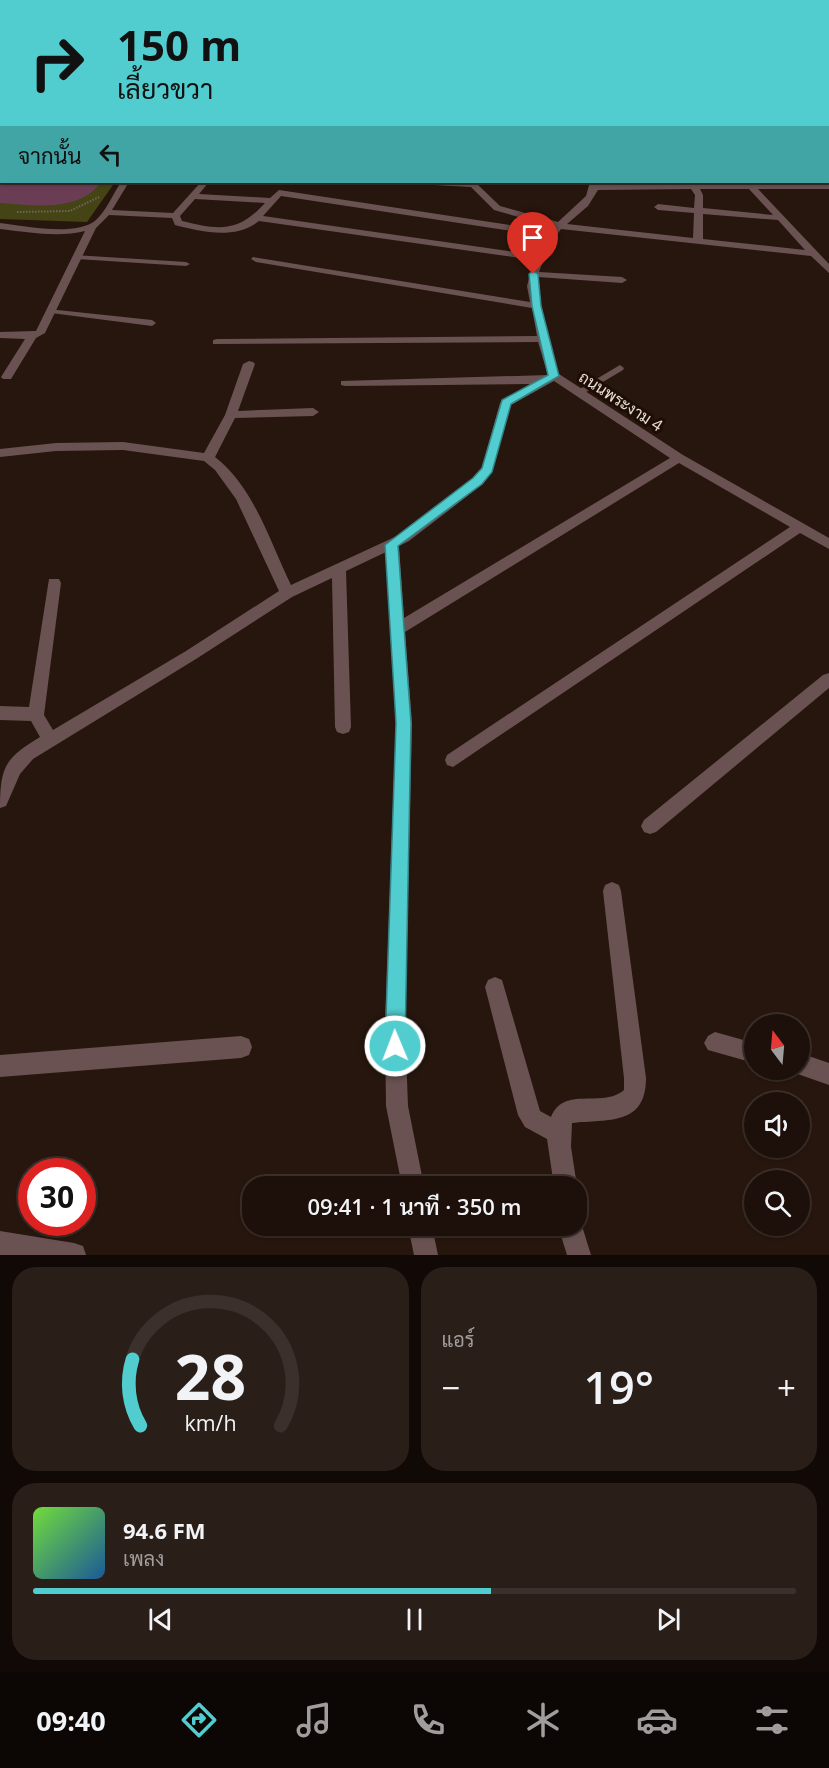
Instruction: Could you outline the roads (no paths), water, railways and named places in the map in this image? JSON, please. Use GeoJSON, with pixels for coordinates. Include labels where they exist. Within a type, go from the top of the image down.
{"type":"FeatureCollection","features":[{"type":"Feature","properties":{"kind":"street"},"geometry":{"type":"LineString","coordinates":[[269,0],[277,0]]}},
{"type":"Feature","properties":{"kind":"street"},"geometry":{"type":"LineString","coordinates":[[0,226],[71,231],[92,226],[99,221],[124,183]]}},
{"type":"Feature","properties":{"kind":"street"},"geometry":{"type":"LineString","coordinates":[[176,216],[204,183]]}},
{"type":"Feature","properties":{"kind":"street"},"geometry":{"type":"LineString","coordinates":[[447,183],[473,185],[497,208],[561,226],[815,254]]}},
{"type":"Feature","properties":{"kind":"street"},"geometry":{"type":"LineString","coordinates":[[594,184],[694,187],[829,186]]}},
{"type":"Feature","properties":{"kind":"street","name":"ถนนพระงาม 4"},"geometry":{"type":"LineString","coordinates":[[594,184],[587,200],[552,234],[533,274],[536,306],[550,378],[578,393],[679,458],[829,544]]}},
{"type":"Feature","properties":{"kind":"street"},"geometry":{"type":"LineString","coordinates":[[694,187],[699,195],[698,242]]}},
{"type":"Feature","properties":{"kind":"street"},"geometry":{"type":"LineString","coordinates":[[752,187],[829,270]]}},
{"type":"Feature","properties":{"kind":"street"},"geometry":{"type":"LineString","coordinates":[[176,216],[178,223],[185,225],[235,230],[250,225],[272,201],[277,188],[326,200],[552,234]]}},
{"type":"Feature","properties":{"kind":"street"},"geometry":{"type":"LineString","coordinates":[[192,195],[272,201]]}},
{"type":"Feature","properties":{"kind":"street"},"geometry":{"type":"LineString","coordinates":[[319,208],[326,200]]}},
{"type":"Feature","properties":{"kind":"street"},"geometry":{"type":"LineString","coordinates":[[658,207],[782,218]]}},
{"type":"Feature","properties":{"kind":"street"},"geometry":{"type":"LineString","coordinates":[[105,212],[176,216]]}},
{"type":"Feature","properties":{"kind":"street"},"geometry":{"type":"LineString","coordinates":[[305,225],[312,216]]}},
{"type":"Feature","properties":{"kind":"street"},"geometry":{"type":"LineString","coordinates":[[257,218],[540,258]]}},
{"type":"Feature","properties":{"kind":"street"},"geometry":{"type":"LineString","coordinates":[[0,335],[32,336],[40,333],[92,226]]}},
{"type":"Feature","properties":{"kind":"street"},"geometry":{"type":"LineString","coordinates":[[256,260],[536,306]]}},
{"type":"Feature","properties":{"kind":"street"},"geometry":{"type":"LineString","coordinates":[[533,274],[622,280]]}},
{"type":"Feature","properties":{"kind":"street"},"geometry":{"type":"LineString","coordinates":[[7,377],[32,336]]}},
{"type":"Feature","properties":{"kind":"street"},"geometry":{"type":"LineString","coordinates":[[217,342],[543,339]]}},
{"type":"Feature","properties":{"kind":"street"},"geometry":{"type":"LineString","coordinates":[[208,458],[231,415],[249,364]]}},
{"type":"Feature","properties":{"kind":"street"},"geometry":{"type":"LineString","coordinates":[[345,383],[550,378]]}},
{"type":"Feature","properties":{"kind":"street"},"geometry":{"type":"LineString","coordinates":[[0,800],[19,761],[287,593],[392,545],[478,481],[488,469],[506,403],[550,378]]}},
{"type":"Feature","properties":{"kind":"street"},"geometry":{"type":"LineString","coordinates":[[231,415],[313,412]]}},
{"type":"Feature","properties":{"kind":"street"},"geometry":{"type":"LineString","coordinates":[[0,453],[56,447],[123,446],[208,458],[218,464],[234,482],[287,593]]}},
{"type":"Feature","properties":{"kind":"street"},"geometry":{"type":"LineString","coordinates":[[398,630],[679,458]]}},
{"type":"Feature","properties":{"kind":"street"},"geometry":{"type":"LineString","coordinates":[[453,760],[800,527]]}},
{"type":"Feature","properties":{"kind":"street"},"geometry":{"type":"LineString","coordinates":[[392,545],[404,723],[395,1037],[397,1106],[411,1176]]}},
{"type":"Feature","properties":{"kind":"street"},"geometry":{"type":"LineString","coordinates":[[339,568],[343,727]]}},
{"type":"Feature","properties":{"kind":"street"},"geometry":{"type":"LineString","coordinates":[[51,740],[36,716],[54,583]]}},
{"type":"Feature","properties":{"kind":"street"},"geometry":{"type":"LineString","coordinates":[[650,825],[829,679]]}},
{"type":"Feature","properties":{"kind":"street"},"geometry":{"type":"LineString","coordinates":[[0,714],[24,713],[36,716]]}},
{"type":"Feature","properties":{"kind":"street"},"geometry":{"type":"LineString","coordinates":[[564,1176],[559,1134],[562,1116],[566,1112],[621,1107],[634,1095],[635,1078],[612,891]]}},
{"type":"Feature","properties":{"kind":"street"},"geometry":{"type":"LineString","coordinates":[[495,987],[530,1115],[535,1123],[549,1126],[559,1134]]}},
{"type":"Feature","properties":{"kind":"street"},"geometry":{"type":"LineString","coordinates":[[716,1043],[744,1050]]}},
{"type":"Feature","properties":{"kind":"street"},"geometry":{"type":"LineString","coordinates":[[0,1066],[241,1047]]}},
{"type":"Feature","properties":{"kind":"street"},"geometry":{"type":"LineString","coordinates":[[810,1067],[829,1074]]}},
{"type":"Feature","properties":{"kind":"street"},"geometry":{"type":"LineString","coordinates":[[422,1236],[426,1255]]}},
{"type":"Feature","properties":{"kind":"street"},"geometry":{"type":"LineString","coordinates":[[573,1236],[579,1255]]}},
{"type":"Feature","properties":{"kind":"street"},"geometry":{"type":"LineString","coordinates":[[0,1243],[74,1255]]}},
{"type":"Feature","properties":{"kind":"lane"},"geometry":{"type":"LineString","coordinates":[[813,0],[829,0]]}},
{"type":"Feature","properties":{"kind":"lane"},"geometry":{"type":"LineString","coordinates":[[77,257],[186,264]]}},
{"type":"Feature","properties":{"kind":"lane"},"geometry":{"type":"LineString","coordinates":[[51,311],[152,323]]}},
{"type":"Feature","properties":{"kind":"lane"},"geometry":{"type":"LineString","coordinates":[[578,393],[620,368]]}}]}
